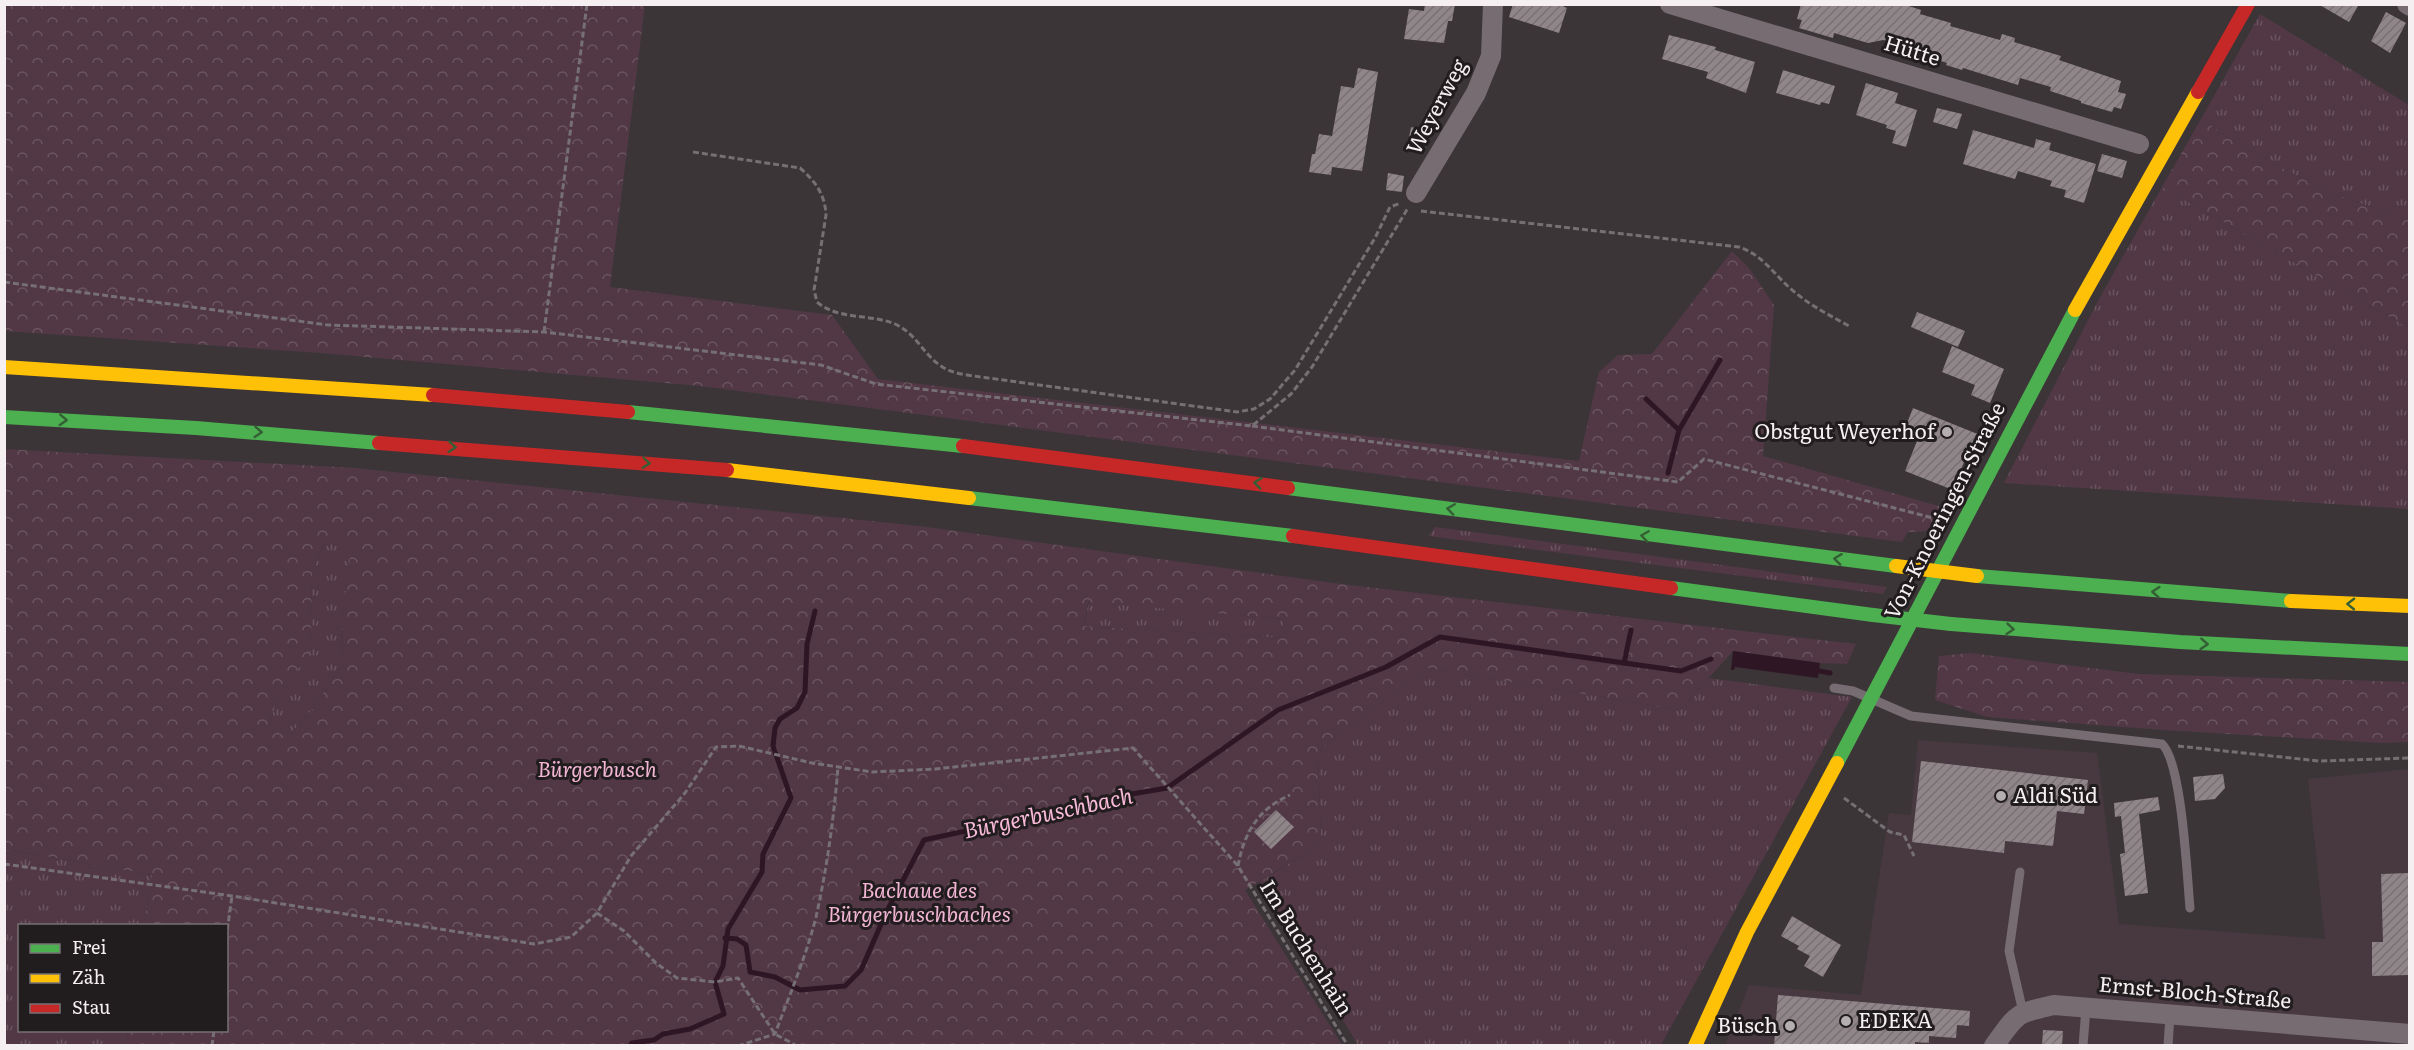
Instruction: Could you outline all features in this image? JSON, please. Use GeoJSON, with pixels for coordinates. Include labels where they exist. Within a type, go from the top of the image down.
{"type":"FeatureCollection","features":[{"type":"Feature","properties":{"kind":"main road","name":"Von-Knoeringen-Straße"},"geometry":{"type":"LineString","coordinates":[[1695,1046],[1747,932],[1872,699],[2058,337],[2248,4]]}},
{"type":"Feature","properties":{"kind":"main road"},"geometry":{"type":"LineString","coordinates":[[4,367],[213,379],[478,399],[909,440],[1278,485],[1704,544],[1977,576],[2141,591],[2335,604],[2409,606]]}},
{"type":"Feature","properties":{"kind":"main road"},"geometry":{"type":"LineString","coordinates":[[4,417],[196,428],[746,471],[1273,533],[1538,571],[1951,624],[2330,652],[2409,654]]}},
{"type":"Feature","properties":{"kind":"street","name":"Weyerweg"},"geometry":{"type":"LineString","coordinates":[[1413,200],[1476,93],[1491,56],[1493,4]]}},
{"type":"Feature","properties":{"kind":"street","name":"Hütte"},"geometry":{"type":"LineString","coordinates":[[1670,4],[2139,144]]}},
{"type":"Feature","properties":{"kind":"street","name":"Ernst-Bloch-Straße"},"geometry":{"type":"LineString","coordinates":[[2023,1012],[2054,1005],[2409,1034]]}},
{"type":"Feature","properties":{"kind":"street"},"geometry":{"type":"LineString","coordinates":[[1994,1046],[2016,1015],[2023,1012]]}},
{"type":"Feature","properties":{"kind":"lane"},"geometry":{"type":"LineString","coordinates":[[1834,688],[1853,690],[1911,716],[2162,744],[2170,754],[2177,785],[2190,908]]}},
{"type":"Feature","properties":{"kind":"lane"},"geometry":{"type":"LineString","coordinates":[[2020,872],[2009,951],[2023,1012]]}},
{"type":"Feature","properties":{"kind":"lane"},"geometry":{"type":"LineString","coordinates":[[2083,1046],[2086,1008]]}},
{"type":"Feature","properties":{"kind":"lane"},"geometry":{"type":"LineString","coordinates":[[2168,1046],[2170,1016]]}},
{"type":"Feature","properties":{"kind":"path"},"geometry":{"type":"LineString","coordinates":[[544,332],[587,4]]}},
{"type":"Feature","properties":{"kind":"path"},"geometry":{"type":"LineString","coordinates":[[693,152],[800,168],[812,179],[825,202],[826,214],[814,290],[817,302],[832,311],[864,316],[897,325],[914,337],[946,370],[981,378],[1237,412],[1254,409],[1280,389],[1306,354],[1375,238],[1390,207],[1396,203],[1413,200]]}},
{"type":"Feature","properties":{"kind":"path"},"geometry":{"type":"LineString","coordinates":[[1252,426],[1292,394],[1312,367],[1413,200]]}},
{"type":"Feature","properties":{"kind":"path"},"geometry":{"type":"LineString","coordinates":[[1413,200],[1415,211],[1739,247],[1758,255],[1788,286],[1810,304],[1849,326]]}},
{"type":"Feature","properties":{"kind":"path"},"geometry":{"type":"LineString","coordinates":[[4,282],[328,326],[544,332],[821,365],[876,384],[1252,426],[1678,482],[1704,459],[1961,525]]}},
{"type":"Feature","properties":{"kind":"path"},"geometry":{"type":"LineString","coordinates":[[2162,744],[2319,761],[2409,758]]}},
{"type":"Feature","properties":{"kind":"path"},"geometry":{"type":"LineString","coordinates":[[4,864],[232,896],[534,944],[571,937],[597,913],[631,856],[685,793],[716,747],[739,746],[812,764],[838,767],[833,818],[815,918],[775,1035]]}},
{"type":"Feature","properties":{"kind":"path","name":"Im Buchenhain"},"geometry":{"type":"LineString","coordinates":[[838,767],[872,772],[935,769],[1133,747],[1238,866],[1348,1046]]}},
{"type":"Feature","properties":{"kind":"path"},"geometry":{"type":"LineString","coordinates":[[1825,786],[1890,832],[1904,835],[1914,856]]}},
{"type":"Feature","properties":{"kind":"path"},"geometry":{"type":"LineString","coordinates":[[1238,866],[1242,844],[1256,818],[1275,801],[1290,795]]}},
{"type":"Feature","properties":{"kind":"path"},"geometry":{"type":"LineString","coordinates":[[228,925],[232,896]]}},
{"type":"Feature","properties":{"kind":"path"},"geometry":{"type":"LineString","coordinates":[[597,913],[624,931],[656,963],[676,978],[715,982],[738,978],[775,1035],[797,1046]]}},
{"type":"Feature","properties":{"kind":"path"},"geometry":{"type":"LineString","coordinates":[[738,1046],[775,1035]]}},
{"type":"Feature","properties":{"kind":"shaded area"},"geometry":{"type":"Polygon","coordinates":[[[1733,651],[1820,663],[1818,678],[1735,667],[1731,670],[1733,651]]]}},
{"type":"Feature","properties":{"kind":"shaded area"},"geometry":{"type":"Polygon","coordinates":[[[1918,740],[2097,753],[2119,924],[2325,939],[2308,779],[2409,769],[2409,1045],[1725,1046],[1749,985],[1861,995],[1889,813],[1911,815],[1918,740]]]}},
{"type":"Feature","properties":{"kind":"green space"},"geometry":{"type":"Polygon","coordinates":[[[4,5],[645,5],[610,287],[832,315],[878,379],[1579,461],[1599,372],[1618,355],[1652,354],[1732,251],[1749,268],[1774,305],[1763,456],[1949,509],[1937,531],[1908,532],[1902,542],[700,386],[320,353],[5,331],[4,5]]]}},
{"type":"Feature","properties":{"kind":"green space"},"geometry":{"type":"Polygon","coordinates":[[[2260,14],[2409,105],[2409,220],[2328,192],[2239,145],[2201,119],[2260,14]]]}},
{"type":"Feature","properties":{"kind":"green space"},"geometry":{"type":"Polygon","coordinates":[[[2201,119],[2239,145],[2328,192],[2409,220],[2409,328],[2162,187],[2201,119]]]}},
{"type":"Feature","properties":{"kind":"green space"},"geometry":{"type":"Polygon","coordinates":[[[2162,187],[2409,328],[2409,509],[2004,483],[2099,299],[2162,187]]]}},
{"type":"Feature","properties":{"kind":"green space","name":"Bürgerbusch"},"geometry":{"type":"Polygon","coordinates":[[[5,449],[355,468],[919,526],[1341,584],[1856,644],[1847,664],[1820,663],[1733,651],[1680,710],[1427,668],[1318,750],[1321,844],[1245,890],[1342,1045],[126,1045],[128,1032],[228,1032],[228,924],[144,924],[152,875],[5,849],[5,449]],[[324,541],[311,578],[312,620],[309,653],[276,703],[269,725],[291,733],[311,711],[343,664],[342,619],[352,543],[324,541]],[[1088,602],[1084,626],[1285,638],[1283,619],[1088,602]]]}},
{"type":"Feature","properties":{"kind":"green space"},"geometry":{"type":"Polygon","coordinates":[[[1435,527],[1887,587],[1883,594],[1429,536],[1435,527]]]}},
{"type":"Feature","properties":{"kind":"green space"},"geometry":{"type":"Polygon","coordinates":[[[324,541],[353,542],[342,619],[343,664],[311,711],[291,733],[269,726],[276,703],[309,652],[312,620],[311,578],[324,541]]]}},
{"type":"Feature","properties":{"kind":"green space"},"geometry":{"type":"Polygon","coordinates":[[[1089,601],[1283,619],[1285,638],[1084,626],[1089,601]]]}},
{"type":"Feature","properties":{"kind":"green space"},"geometry":{"type":"Polygon","coordinates":[[[1970,653],[2139,674],[2409,682],[2409,742],[2380,743],[1987,717],[1935,700],[1939,656],[1970,653]]]}},
{"type":"Feature","properties":{"kind":"green space"},"geometry":{"type":"Polygon","coordinates":[[[1427,668],[1680,710],[1709,678],[1852,697],[1661,1045],[1358,1045],[1259,882],[1321,844],[1318,750],[1427,668]]]}},
{"type":"Feature","properties":{"kind":"green space"},"geometry":{"type":"Polygon","coordinates":[[[4,849],[152,875],[144,924],[18,924],[18,1032],[128,1032],[126,1045],[5,1045],[4,849]]]}},
{"type":"Feature","properties":{"kind":"building"},"geometry":{"type":"Polygon","coordinates":[[[1425,4],[1455,4],[1452,21],[1448,21],[1444,43],[1404,39],[1409,9],[1424,11],[1425,4]]]}},
{"type":"Feature","properties":{"kind":"building"},"geometry":{"type":"Polygon","coordinates":[[[1513,4],[1558,4],[1567,8],[1559,33],[1509,17],[1513,4]]]}},
{"type":"Feature","properties":{"kind":"building"},"geometry":{"type":"Polygon","coordinates":[[[1801,4],[1903,4],[1921,10],[1920,14],[1951,23],[1950,26],[2000,40],[2002,34],[2015,38],[2014,42],[2061,56],[2059,60],[2121,81],[2118,92],[2126,94],[2121,109],[2114,107],[2112,112],[2050,91],[2051,87],[2020,78],[2018,85],[1946,65],[1947,63],[1916,53],[1917,48],[1883,40],[1868,43],[1834,33],[1833,38],[1799,28],[1802,20],[1797,19],[1801,4]]]}},
{"type":"Feature","properties":{"kind":"building"},"geometry":{"type":"Polygon","coordinates":[[[2318,4],[2359,4],[2349,22],[2318,4]]]}},
{"type":"Feature","properties":{"kind":"building"},"geometry":{"type":"Polygon","coordinates":[[[2386,12],[2406,23],[2390,53],[2371,41],[2386,12]]]}},
{"type":"Feature","properties":{"kind":"building"},"geometry":{"type":"Polygon","coordinates":[[[1669,35],[1716,47],[1715,50],[1755,62],[1746,93],[1706,78],[1708,72],[1662,59],[1669,35]]]}},
{"type":"Feature","properties":{"kind":"building"},"geometry":{"type":"Polygon","coordinates":[[[1358,68],[1378,72],[1362,171],[1332,167],[1331,175],[1309,172],[1319,134],[1332,136],[1341,86],[1354,88],[1358,68]]]}},
{"type":"Feature","properties":{"kind":"building"},"geometry":{"type":"Polygon","coordinates":[[[1783,70],[1835,86],[1829,104],[1821,102],[1820,105],[1776,93],[1783,70]]]}},
{"type":"Feature","properties":{"kind":"building"},"geometry":{"type":"Polygon","coordinates":[[[1866,83],[1898,93],[1895,103],[1917,110],[1906,147],[1892,143],[1896,131],[1886,128],[1887,125],[1856,115],[1866,83]]]}},
{"type":"Feature","properties":{"kind":"building"},"geometry":{"type":"Polygon","coordinates":[[[1937,108],[1962,114],[1957,129],[1933,122],[1937,108]]]}},
{"type":"Feature","properties":{"kind":"building"},"geometry":{"type":"Polygon","coordinates":[[[1411,127],[1426,130],[1423,145],[1408,143],[1411,127]]]}},
{"type":"Feature","properties":{"kind":"building"},"geometry":{"type":"Polygon","coordinates":[[[1973,130],[2034,148],[2036,139],[2051,143],[2049,150],[2096,164],[2084,203],[2064,197],[2066,190],[2050,186],[2052,181],[2018,171],[2015,179],[1963,164],[1973,130]]]}},
{"type":"Feature","properties":{"kind":"building"},"geometry":{"type":"Polygon","coordinates":[[[2102,154],[2127,161],[2122,178],[2097,171],[2102,154]]]}},
{"type":"Feature","properties":{"kind":"building"},"geometry":{"type":"Polygon","coordinates":[[[1388,173],[1404,176],[1402,192],[1386,190],[1388,173]]]}},
{"type":"Feature","properties":{"kind":"building"},"geometry":{"type":"Polygon","coordinates":[[[1917,312],[1965,331],[1958,347],[1911,327],[1917,312]]]}},
{"type":"Feature","properties":{"kind":"building"},"geometry":{"type":"Polygon","coordinates":[[[1952,346],[2004,369],[1990,403],[1971,395],[1975,385],[1942,372],[1952,346]]]}},
{"type":"Feature","properties":{"kind":"building"},"geometry":{"type":"Polygon","coordinates":[[[1913,408],[1980,435],[1971,459],[1966,457],[1953,490],[1905,471],[1919,436],[1904,431],[1913,408]]]}},
{"type":"Feature","properties":{"kind":"building","name":"Aldi Süd"},"geometry":{"type":"Polygon","coordinates":[[[1921,761],[2088,780],[2084,814],[2057,811],[2053,846],[2005,841],[2004,853],[1912,842],[1921,761]]]}},
{"type":"Feature","properties":{"kind":"building"},"geometry":{"type":"Polygon","coordinates":[[[2223,774],[2225,788],[2215,799],[2195,801],[2193,777],[2223,774]]]}},
{"type":"Feature","properties":{"kind":"building"},"geometry":{"type":"Polygon","coordinates":[[[2158,797],[2160,810],[2139,814],[2148,893],[2125,896],[2120,854],[2125,853],[2121,816],[2115,817],[2114,803],[2158,797]]]}},
{"type":"Feature","properties":{"kind":"building"},"geometry":{"type":"Polygon","coordinates":[[[1276,810],[1294,827],[1271,849],[1254,832],[1276,810]]]}},
{"type":"Feature","properties":{"kind":"building"},"geometry":{"type":"Polygon","coordinates":[[[2409,873],[2409,975],[2372,976],[2372,942],[2383,942],[2381,874],[2409,873]]]}},
{"type":"Feature","properties":{"kind":"building"},"geometry":{"type":"Polygon","coordinates":[[[1792,916],[1841,945],[1823,977],[1804,966],[1810,956],[1797,949],[1799,946],[1781,936],[1792,916]]]}},
{"type":"Feature","properties":{"kind":"building","name":"EDEKA"},"geometry":{"type":"Polygon","coordinates":[[[1778,995],[1970,1011],[1969,1026],[1957,1025],[1956,1038],[1929,1036],[1929,1043],[1915,1042],[1915,1046],[1774,1046],[1778,995]]]}},
{"type":"Feature","properties":{"kind":"building"},"geometry":{"type":"Polygon","coordinates":[[[2043,1030],[2063,1031],[2062,1046],[2042,1046],[2043,1030]]]}},
{"type":"Feature","properties":{"kind":"waterway","name":"Bürgerbuschbach"},"geometry":{"type":"LineString","coordinates":[[1668,473],[1679,430],[1720,360]]}},
{"type":"Feature","properties":{"kind":"waterway","name":"Bürgerbuschbach"},"geometry":{"type":"LineString","coordinates":[[1646,399],[1679,430]]}},
{"type":"Feature","properties":{"kind":"waterway"},"geometry":{"type":"LineString","coordinates":[[630,1046],[632,1043],[654,1040],[663,1034],[690,1029],[724,1014],[715,982],[723,966],[728,929],[762,872],[763,854],[791,798],[773,746],[775,728],[780,719],[797,708],[805,692],[807,644],[815,611]]}},
{"type":"Feature","properties":{"kind":"waterway","name":"Bürgerbuschbach"},"geometry":{"type":"LineString","coordinates":[[1624,663],[1631,630]]}},
{"type":"Feature","properties":{"kind":"waterway","name":"Bürgerbuschbach"},"geometry":{"type":"LineString","coordinates":[[725,938],[737,939],[746,945],[750,972],[775,977],[800,990],[845,986],[861,970],[886,913],[924,840],[1049,813],[1091,801],[1167,788],[1278,710],[1386,667],[1440,637],[1681,671],[1711,659]]}},
{"type":"Feature","properties":{"kind":"waterway","name":"Bürgerbuschbach"},"geometry":{"type":"LineString","coordinates":[[1814,670],[1830,673]]}},
{"type":"Feature","properties":{"kind":"traffic: fast"},"geometry":{"type":"LineString","coordinates":[[1837,763],[2075,310]]}},
{"type":"Feature","properties":{"kind":"traffic: fast"},"geometry":{"type":"LineString","coordinates":[[628,412],[963,446]]}},
{"type":"Feature","properties":{"kind":"traffic: fast"},"geometry":{"type":"LineString","coordinates":[[4,417],[196,428],[379,443]]}},
{"type":"Feature","properties":{"kind":"traffic: fast"},"geometry":{"type":"LineString","coordinates":[[1288,488],[1896,566]]}},
{"type":"Feature","properties":{"kind":"traffic: fast"},"geometry":{"type":"LineString","coordinates":[[969,498],[1293,536]]}},
{"type":"Feature","properties":{"kind":"traffic: fast"},"geometry":{"type":"LineString","coordinates":[[1977,576],[2291,601]]}},
{"type":"Feature","properties":{"kind":"traffic: fast"},"geometry":{"type":"LineString","coordinates":[[1671,588],[1873,615]]}},
{"type":"Feature","properties":{"kind":"traffic: fast"},"geometry":{"type":"LineString","coordinates":[[1873,615],[1951,624]]}},
{"type":"Feature","properties":{"kind":"traffic: fast"},"geometry":{"type":"LineString","coordinates":[[1951,624],[2180,642],[2410,654]]}},
{"type":"Feature","properties":{"kind":"traffic: slow"},"geometry":{"type":"LineString","coordinates":[[2075,310],[2198,92]]}},
{"type":"Feature","properties":{"kind":"traffic: slow"},"geometry":{"type":"LineString","coordinates":[[4,367],[433,395]]}},
{"type":"Feature","properties":{"kind":"traffic: slow"},"geometry":{"type":"LineString","coordinates":[[727,470],[969,498]]}},
{"type":"Feature","properties":{"kind":"traffic: slow"},"geometry":{"type":"LineString","coordinates":[[1896,566],[1977,576]]}},
{"type":"Feature","properties":{"kind":"traffic: slow"},"geometry":{"type":"LineString","coordinates":[[2291,601],[2410,606]]}},
{"type":"Feature","properties":{"kind":"traffic: slow"},"geometry":{"type":"LineString","coordinates":[[1695,1046],[1747,932],[1837,763]]}},
{"type":"Feature","properties":{"kind":"traffic: jam"},"geometry":{"type":"LineString","coordinates":[[2198,92],[2248,4]]}},
{"type":"Feature","properties":{"kind":"traffic: jam"},"geometry":{"type":"LineString","coordinates":[[433,395],[628,412]]}},
{"type":"Feature","properties":{"kind":"traffic: jam"},"geometry":{"type":"LineString","coordinates":[[379,443],[727,470]]}},
{"type":"Feature","properties":{"kind":"traffic: jam"},"geometry":{"type":"LineString","coordinates":[[963,446],[1288,488]]}},
{"type":"Feature","properties":{"kind":"traffic: jam"},"geometry":{"type":"LineString","coordinates":[[1293,536],[1671,588]]}},
{"type":"Feature","properties":{"kind":"place","name":"Obstgut Weyerhof"},"geometry":{"type":"Point","coordinates":[1947,432]}},
{"type":"Feature","properties":{"kind":"place","name":"Aldi Süd"},"geometry":{"type":"Point","coordinates":[2001,796]}},
{"type":"Feature","properties":{"kind":"place","name":"EDEKA"},"geometry":{"type":"Point","coordinates":[1846,1021]}},
{"type":"Feature","properties":{"kind":"place","name":"Büsch"},"geometry":{"type":"Point","coordinates":[1790,1026]}},
{"type":"Feature","properties":{"kind":"park label","name":"Bachaue des Bürgerbuschbaches"},"geometry":{"type":"Point","coordinates":[919,903]}}]}
